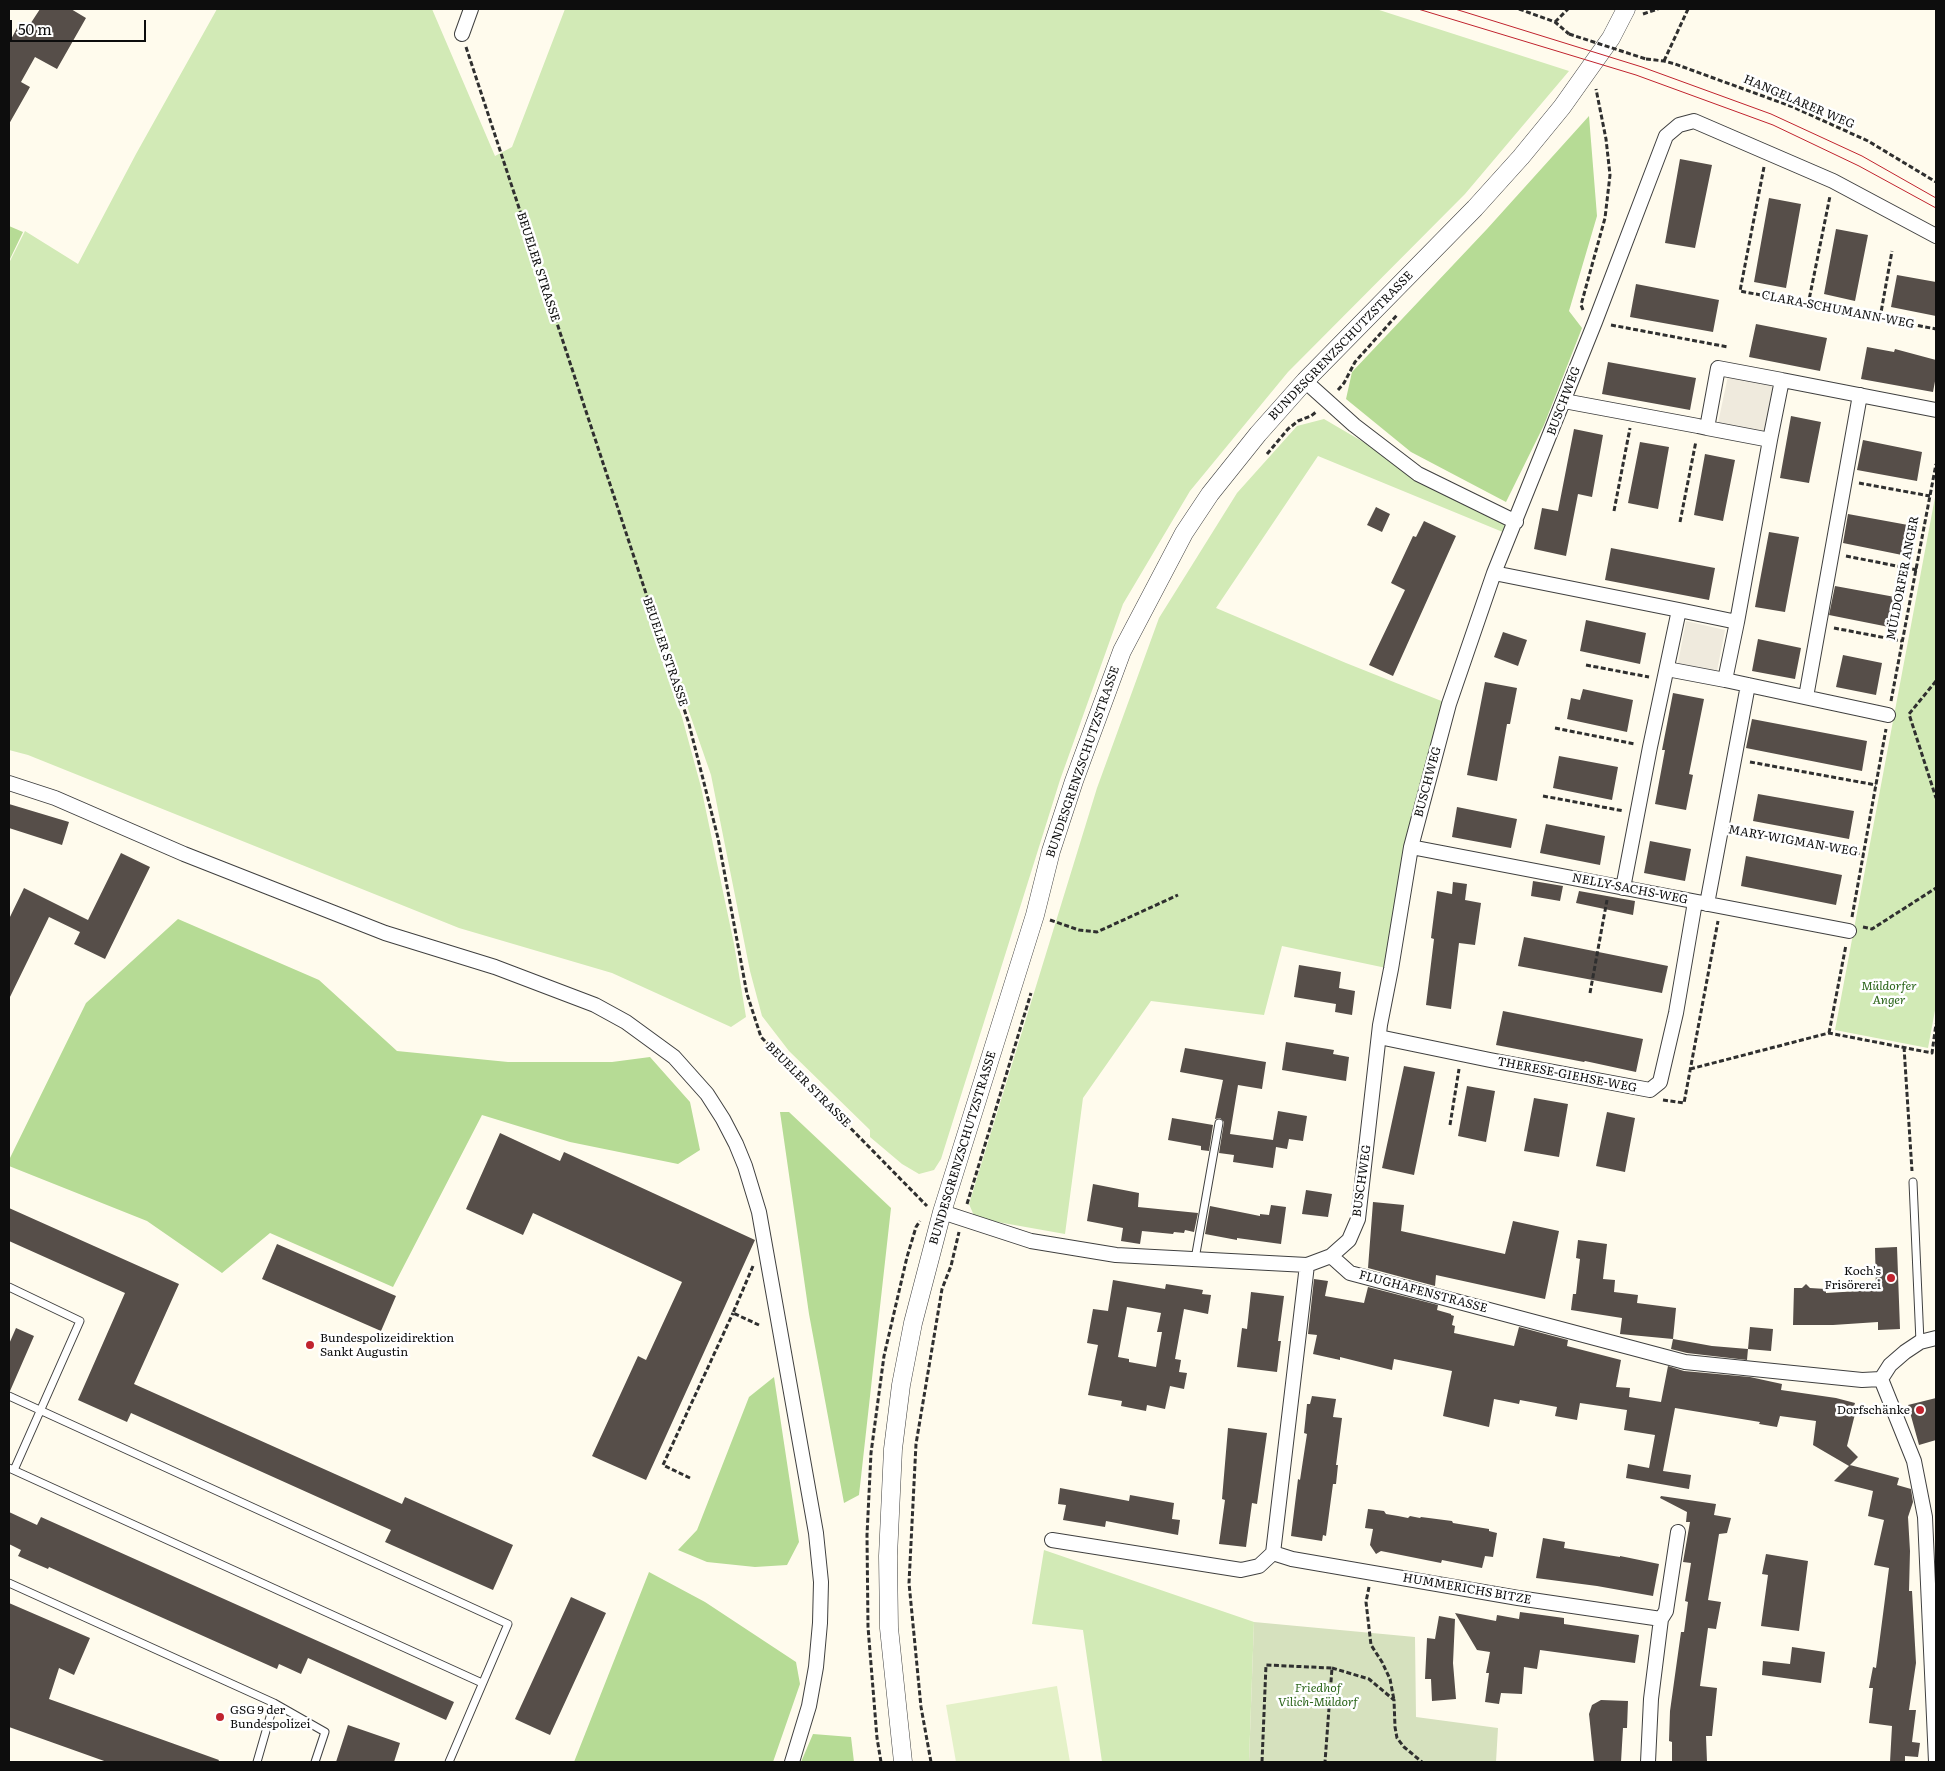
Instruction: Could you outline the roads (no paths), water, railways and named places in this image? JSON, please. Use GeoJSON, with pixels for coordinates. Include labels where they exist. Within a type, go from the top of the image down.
{"type":"FeatureCollection","features":[{"type":"Feature","properties":{"kind":"street"},"geometry":{"type":"LineString","coordinates":[[462,34],[471,9]]}},
{"type":"Feature","properties":{"kind":"street","name":"BUNDESGRENZSCHUTZSTRASSE"},"geometry":{"type":"LineString","coordinates":[[903,1762],[889,1628],[888,1556],[893,1449],[901,1385],[913,1323],[942,1212],[1043,918],[1052,852],[1071,790],[1122,651],[1184,533],[1210,494],[1258,434],[1305,381],[1475,208],[1521,157],[1562,107],[1611,38],[1635,11]]}},
{"type":"Feature","properties":{"kind":"street","name":"BUSCHWEG"},"geometry":{"type":"LineString","coordinates":[[1331,1256],[1349,1240],[1358,1219],[1379,1037],[1410,847],[1450,704],[1494,574],[1564,401],[1666,136],[1679,125],[1694,121],[1833,181],[1936,236]]}},
{"type":"Feature","properties":{"kind":"street"},"geometry":{"type":"LineString","coordinates":[[1703,427],[1718,368],[1936,410]]}},
{"type":"Feature","properties":{"kind":"street"},"geometry":{"type":"LineString","coordinates":[[1725,680],[1782,380]]}},
{"type":"Feature","properties":{"kind":"street"},"geometry":{"type":"LineString","coordinates":[[1305,381],[1354,425],[1418,474],[1516,522]]}},
{"type":"Feature","properties":{"kind":"street"},"geometry":{"type":"LineString","coordinates":[[1806,697],[1860,395]]}},
{"type":"Feature","properties":{"kind":"street"},"geometry":{"type":"LineString","coordinates":[[1564,401],[1770,440]]}},
{"type":"Feature","properties":{"kind":"street"},"geometry":{"type":"LineString","coordinates":[[1494,574],[1737,622]]}},
{"type":"Feature","properties":{"kind":"street"},"geometry":{"type":"LineString","coordinates":[[1616,886],[1638,814],[1679,610]]}},
{"type":"Feature","properties":{"kind":"street"},"geometry":{"type":"LineString","coordinates":[[1666,674],[1725,680],[1888,714]]}},
{"type":"Feature","properties":{"kind":"street","name":"MARY-WIGMAN-WEG"},"geometry":{"type":"LineString","coordinates":[[1701,903],[1722,828],[1748,685]]}},
{"type":"Feature","properties":{"kind":"street"},"geometry":{"type":"LineString","coordinates":[[9,783],[55,798],[184,854],[385,933],[494,967],[595,1005],[626,1022],[674,1057],[707,1094],[723,1119],[745,1166],[759,1212],[816,1533],[821,1582],[820,1623],[809,1706],[792,1762]]}},
{"type":"Feature","properties":{"kind":"street","name":"NELLY-SACHS-WEG"},"geometry":{"type":"LineString","coordinates":[[1410,847],[1701,903],[1849,928]]}},
{"type":"Feature","properties":{"kind":"street","name":"THERESE-GIEHSE-WEG"},"geometry":{"type":"LineString","coordinates":[[1379,1037],[1600,1082],[1650,1090],[1660,1082],[1701,903]]}},
{"type":"Feature","properties":{"kind":"street"},"geometry":{"type":"LineString","coordinates":[[942,1212],[1031,1241],[1116,1255],[1306,1265],[1331,1256]]}},
{"type":"Feature","properties":{"kind":"street","name":"FLUGHAFENSTRASSE"},"geometry":{"type":"LineString","coordinates":[[1331,1256],[1350,1273],[1685,1362],[1862,1380],[1881,1379]]}},
{"type":"Feature","properties":{"kind":"street"},"geometry":{"type":"LineString","coordinates":[[1052,1540],[1241,1570],[1259,1566],[1273,1553],[1306,1265]]}},
{"type":"Feature","properties":{"kind":"street"},"geometry":{"type":"LineString","coordinates":[[1936,1338],[1920,1342],[1905,1352],[1890,1365],[1881,1379],[1914,1460],[1925,1517],[1934,1635],[1936,1762]]}},
{"type":"Feature","properties":{"kind":"street"},"geometry":{"type":"LineString","coordinates":[[1648,1762],[1651,1699],[1661,1619],[1666,1612],[1678,1532]]}},
{"type":"Feature","properties":{"kind":"street","name":"HUMMERICHS BITZE"},"geometry":{"type":"LineString","coordinates":[[1273,1553],[1292,1559],[1661,1619]]}},
{"type":"Feature","properties":{"kind":"lane"},"geometry":{"type":"LineString","coordinates":[[1195,1259],[1219,1123]]}},
{"type":"Feature","properties":{"kind":"lane"},"geometry":{"type":"LineString","coordinates":[[1913,1182],[1920,1342]]}},
{"type":"Feature","properties":{"kind":"lane"},"geometry":{"type":"LineString","coordinates":[[9,1287],[80,1321],[11,1469],[482,1683]]}},
{"type":"Feature","properties":{"kind":"lane"},"geometry":{"type":"LineString","coordinates":[[9,1396],[508,1624],[449,1762]]}},
{"type":"Feature","properties":{"kind":"lane"},"geometry":{"type":"LineString","coordinates":[[9,1584],[274,1703],[325,1732],[315,1762]]}},
{"type":"Feature","properties":{"kind":"lane"},"geometry":{"type":"LineString","coordinates":[[257,1762],[274,1703]]}},
{"type":"Feature","properties":{"kind":"tram line"},"geometry":{"type":"LineString","coordinates":[[1418,9],[1636,75],[1773,125],[1859,166],[1936,208]]}},
{"type":"Feature","properties":{"kind":"tram line"},"geometry":{"type":"LineString","coordinates":[[1455,9],[1642,67],[1771,114],[1862,156],[1936,198]]}},
{"type":"Feature","properties":{"kind":"place","name":"Koch's Frisörerei"},"geometry":{"type":"Point","coordinates":[1891,1278]}},
{"type":"Feature","properties":{"kind":"place","name":"Bundespolizeidirektion Sankt Augustin"},"geometry":{"type":"Point","coordinates":[310,1345]}},
{"type":"Feature","properties":{"kind":"place","name":"Dorfschänke"},"geometry":{"type":"Point","coordinates":[1920,1410]}},
{"type":"Feature","properties":{"kind":"place","name":"GSG 9 der Bundespolizei"},"geometry":{"type":"Point","coordinates":[220,1717]}},
{"type":"Feature","properties":{"kind":"park label","name":"Müldorfer Anger"},"geometry":{"type":"Point","coordinates":[1889,993]}},
{"type":"Feature","properties":{"kind":"park label","name":"Friedhof Vilich-Müldorf"},"geometry":{"type":"Point","coordinates":[1318,1695]}}]}
